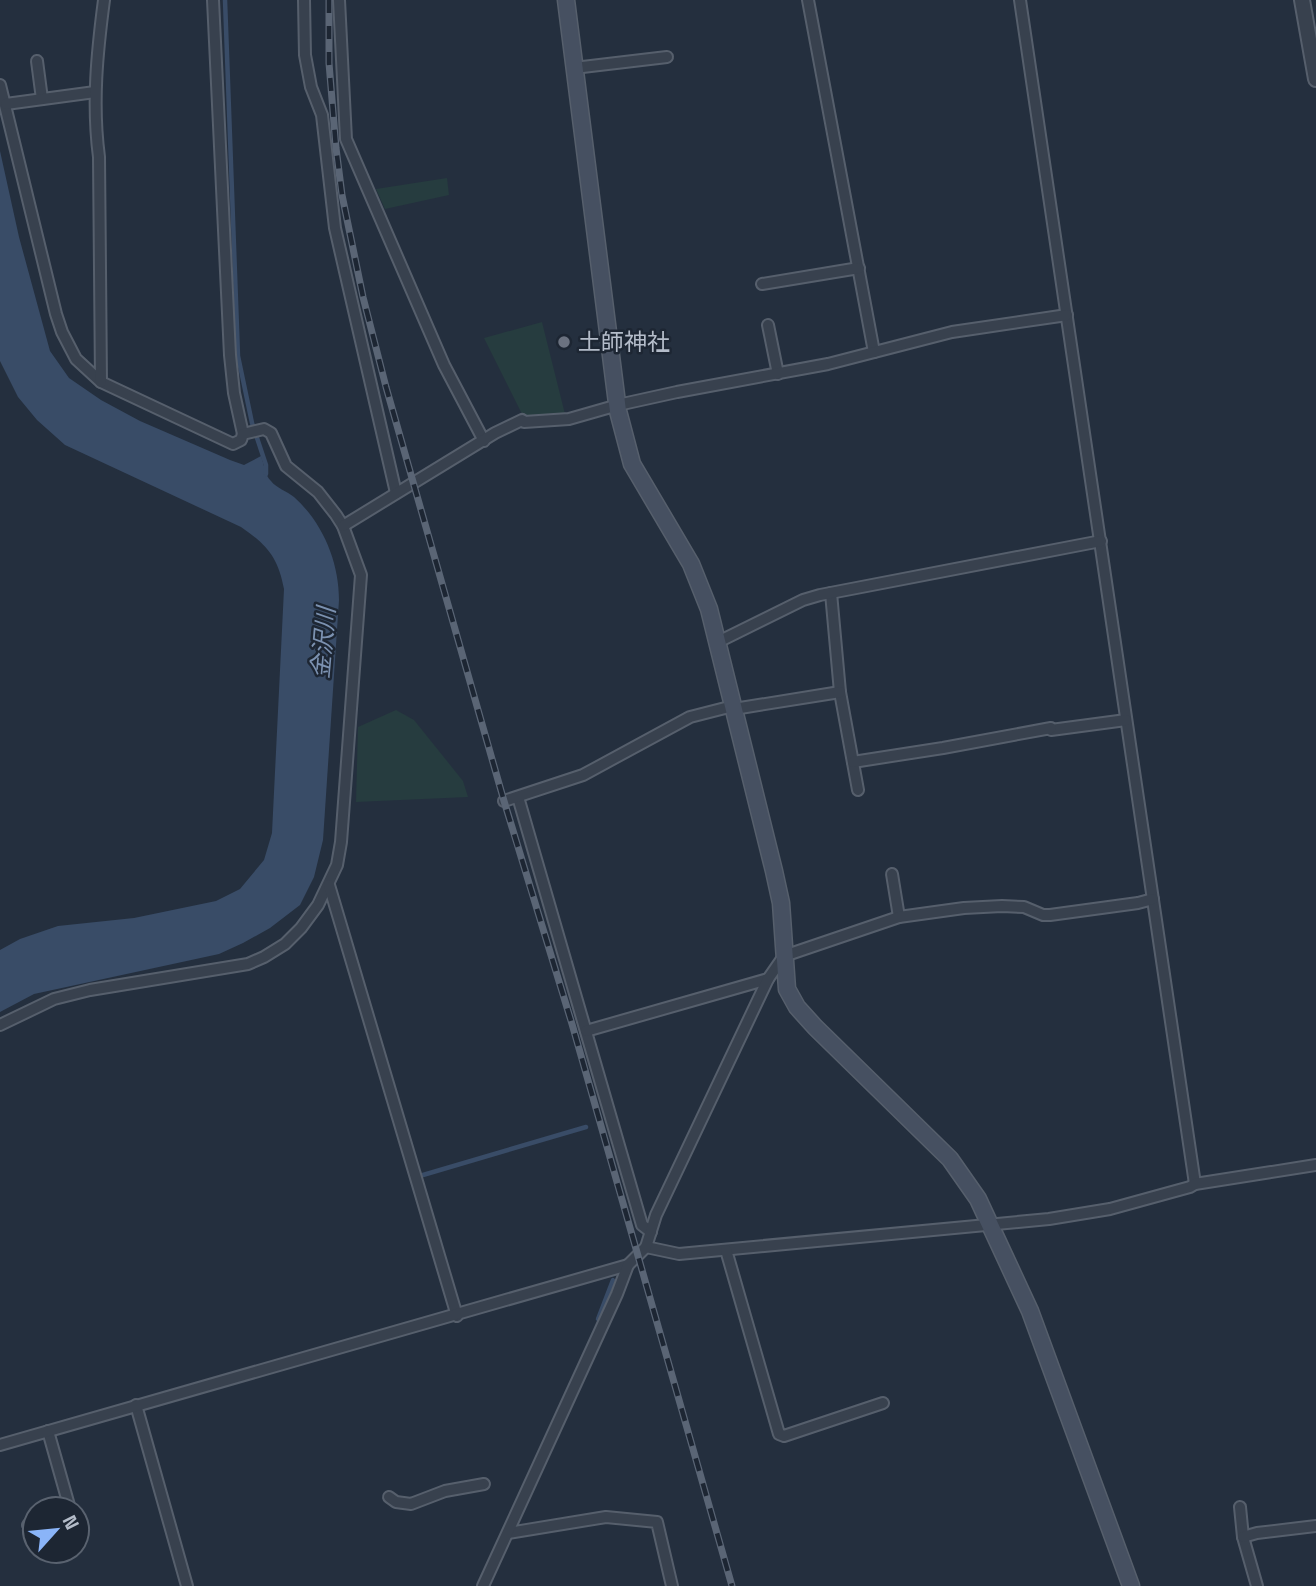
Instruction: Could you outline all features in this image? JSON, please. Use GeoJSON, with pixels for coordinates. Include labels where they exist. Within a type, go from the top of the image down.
{"type":"FeatureCollection","features":[{"type":"Feature","properties":{"kind":"main road"},"geometry":{"type":"LineString","coordinates":[[566,0],[618,405],[627,452],[695,573],[709,609],[781,903],[787,989],[797,1007],[950,1159],[992,1225],[1030,1311],[1131,1586]]}},
{"type":"Feature","properties":{"kind":"street"},"geometry":{"type":"LineString","coordinates":[[101,382],[99,157],[95,125],[95,64],[104,0]]}},
{"type":"Feature","properties":{"kind":"street"},"geometry":{"type":"LineString","coordinates":[[213,0],[230,355],[234,393],[251,432]]}},
{"type":"Feature","properties":{"kind":"street"},"geometry":{"type":"LineString","coordinates":[[304,0],[305,55],[311,87],[322,115],[335,228],[396,493]]}},
{"type":"Feature","properties":{"kind":"street"},"geometry":{"type":"LineString","coordinates":[[339,0],[346,139],[444,365],[484,441]]}},
{"type":"Feature","properties":{"kind":"street"},"geometry":{"type":"LineString","coordinates":[[808,0],[874,352]]}},
{"type":"Feature","properties":{"kind":"street"},"geometry":{"type":"LineString","coordinates":[[1020,0],[1195,1184]]}},
{"type":"Feature","properties":{"kind":"street"},"geometry":{"type":"LineString","coordinates":[[1302,0],[1316,79]]}},
{"type":"Feature","properties":{"kind":"street"},"geometry":{"type":"LineString","coordinates":[[574,68],[667,57]]}},
{"type":"Feature","properties":{"kind":"street"},"geometry":{"type":"LineString","coordinates":[[37,61],[42,99]]}},
{"type":"Feature","properties":{"kind":"street"},"geometry":{"type":"LineString","coordinates":[[0,85],[61,332],[76,359],[101,382],[233,443],[242,440],[251,432],[264,429],[271,433],[286,466],[318,492],[344,526],[361,575],[341,842],[329,885],[301,928],[285,944],[248,964],[90,990],[54,999],[0,1025]]}},
{"type":"Feature","properties":{"kind":"street"},"geometry":{"type":"LineString","coordinates":[[6,104],[95,92]]}},
{"type":"Feature","properties":{"kind":"street"},"geometry":{"type":"LineString","coordinates":[[762,284],[859,268]]}},
{"type":"Feature","properties":{"kind":"street"},"geometry":{"type":"LineString","coordinates":[[344,526],[522,420],[569,419],[618,405],[778,374],[952,332],[1067,315]]}},
{"type":"Feature","properties":{"kind":"street"},"geometry":{"type":"LineString","coordinates":[[768,325],[778,374]]}},
{"type":"Feature","properties":{"kind":"street"},"geometry":{"type":"LineString","coordinates":[[718,642],[803,600],[1101,541]]}},
{"type":"Feature","properties":{"kind":"street"},"geometry":{"type":"LineString","coordinates":[[831,593],[840,692],[858,790]]}},
{"type":"Feature","properties":{"kind":"street"},"geometry":{"type":"LineString","coordinates":[[505,801],[583,775],[690,717],[840,692]]}},
{"type":"Feature","properties":{"kind":"street"},"geometry":{"type":"LineString","coordinates":[[853,762],[1051,729],[1126,720]]}},
{"type":"Feature","properties":{"kind":"street"},"geometry":{"type":"LineString","coordinates":[[518,797],[642,1224],[651,1232]]}},
{"type":"Feature","properties":{"kind":"street"},"geometry":{"type":"LineString","coordinates":[[892,874],[899,917]]}},
{"type":"Feature","properties":{"kind":"street"},"geometry":{"type":"LineString","coordinates":[[329,885],[457,1315]]}},
{"type":"Feature","properties":{"kind":"street"},"geometry":{"type":"LineString","coordinates":[[483,1586],[628,1265],[646,1247],[656,1215],[768,979],[784,956],[899,917],[1002,906],[1024,907],[1050,915],[1153,899]]}},
{"type":"Feature","properties":{"kind":"street"},"geometry":{"type":"LineString","coordinates":[[586,1031],[768,979]]}},
{"type":"Feature","properties":{"kind":"street"},"geometry":{"type":"LineString","coordinates":[[646,1247],[678,1254],[992,1225],[1110,1209],[1190,1188],[1195,1184],[1316,1164]]}},
{"type":"Feature","properties":{"kind":"street"},"geometry":{"type":"LineString","coordinates":[[726,1250],[779,1434],[784,1436],[883,1403]]}},
{"type":"Feature","properties":{"kind":"street"},"geometry":{"type":"LineString","coordinates":[[0,1445],[628,1265]]}},
{"type":"Feature","properties":{"kind":"street"},"geometry":{"type":"LineString","coordinates":[[136,1405],[187,1586]]}},
{"type":"Feature","properties":{"kind":"street"},"geometry":{"type":"LineString","coordinates":[[48,1431],[66,1495]]}},
{"type":"Feature","properties":{"kind":"street"},"geometry":{"type":"LineString","coordinates":[[389,1497],[396,1502],[411,1504],[445,1491],[484,1484]]}},
{"type":"Feature","properties":{"kind":"street"},"geometry":{"type":"LineString","coordinates":[[1240,1507],[1244,1537],[1257,1586]]}},
{"type":"Feature","properties":{"kind":"street"},"geometry":{"type":"LineString","coordinates":[[508,1533],[606,1517],[657,1521],[672,1586]]}},
{"type":"Feature","properties":{"kind":"street"},"geometry":{"type":"LineString","coordinates":[[1244,1537],[1257,1533],[1316,1527]]}},
{"type":"Feature","properties":{"kind":"green space"},"geometry":{"type":"Polygon","coordinates":[[[447,178],[449,195],[385,209],[376,189],[447,178]]]}},
{"type":"Feature","properties":{"kind":"green space"},"geometry":{"type":"Polygon","coordinates":[[[542,322],[565,414],[524,418],[484,338],[542,322]]]}},
{"type":"Feature","properties":{"kind":"green space"},"geometry":{"type":"Polygon","coordinates":[[[396,710],[414,720],[463,781],[468,797],[356,802],[358,727],[396,710]]]}},
{"type":"Feature","properties":{"kind":"water","name":"金沢川"},"geometry":{"type":"Polygon","coordinates":[[[0,151],[19,237],[50,351],[69,378],[101,400],[140,421],[230,460],[244,465],[261,456],[269,479],[304,507],[321,531],[336,572],[339,600],[323,840],[314,877],[300,905],[270,928],[219,954],[34,994],[0,1012],[0,950],[20,939],[58,926],[134,918],[216,901],[240,889],[264,860],[272,833],[284,589],[275,560],[264,546],[241,527],[65,445],[37,420],[18,397],[0,361],[0,151]]]}},
{"type":"Feature","properties":{"kind":"waterway"},"geometry":{"type":"LineString","coordinates":[[225,0],[238,356],[266,474]]}},
{"type":"Feature","properties":{"kind":"waterway"},"geometry":{"type":"LineString","coordinates":[[423,1175],[586,1127]]}},
{"type":"Feature","properties":{"kind":"waterway"},"geometry":{"type":"LineString","coordinates":[[598,1319],[613,1280]]}},
{"type":"Feature","properties":{"kind":"railway"},"geometry":{"type":"LineString","coordinates":[[329,0],[329,63],[336,148],[342,195],[363,297],[504,801],[572,1024],[732,1586]]}},
{"type":"Feature","properties":{"kind":"place","name":"土師神社"},"geometry":{"type":"Point","coordinates":[564,342]}}]}
